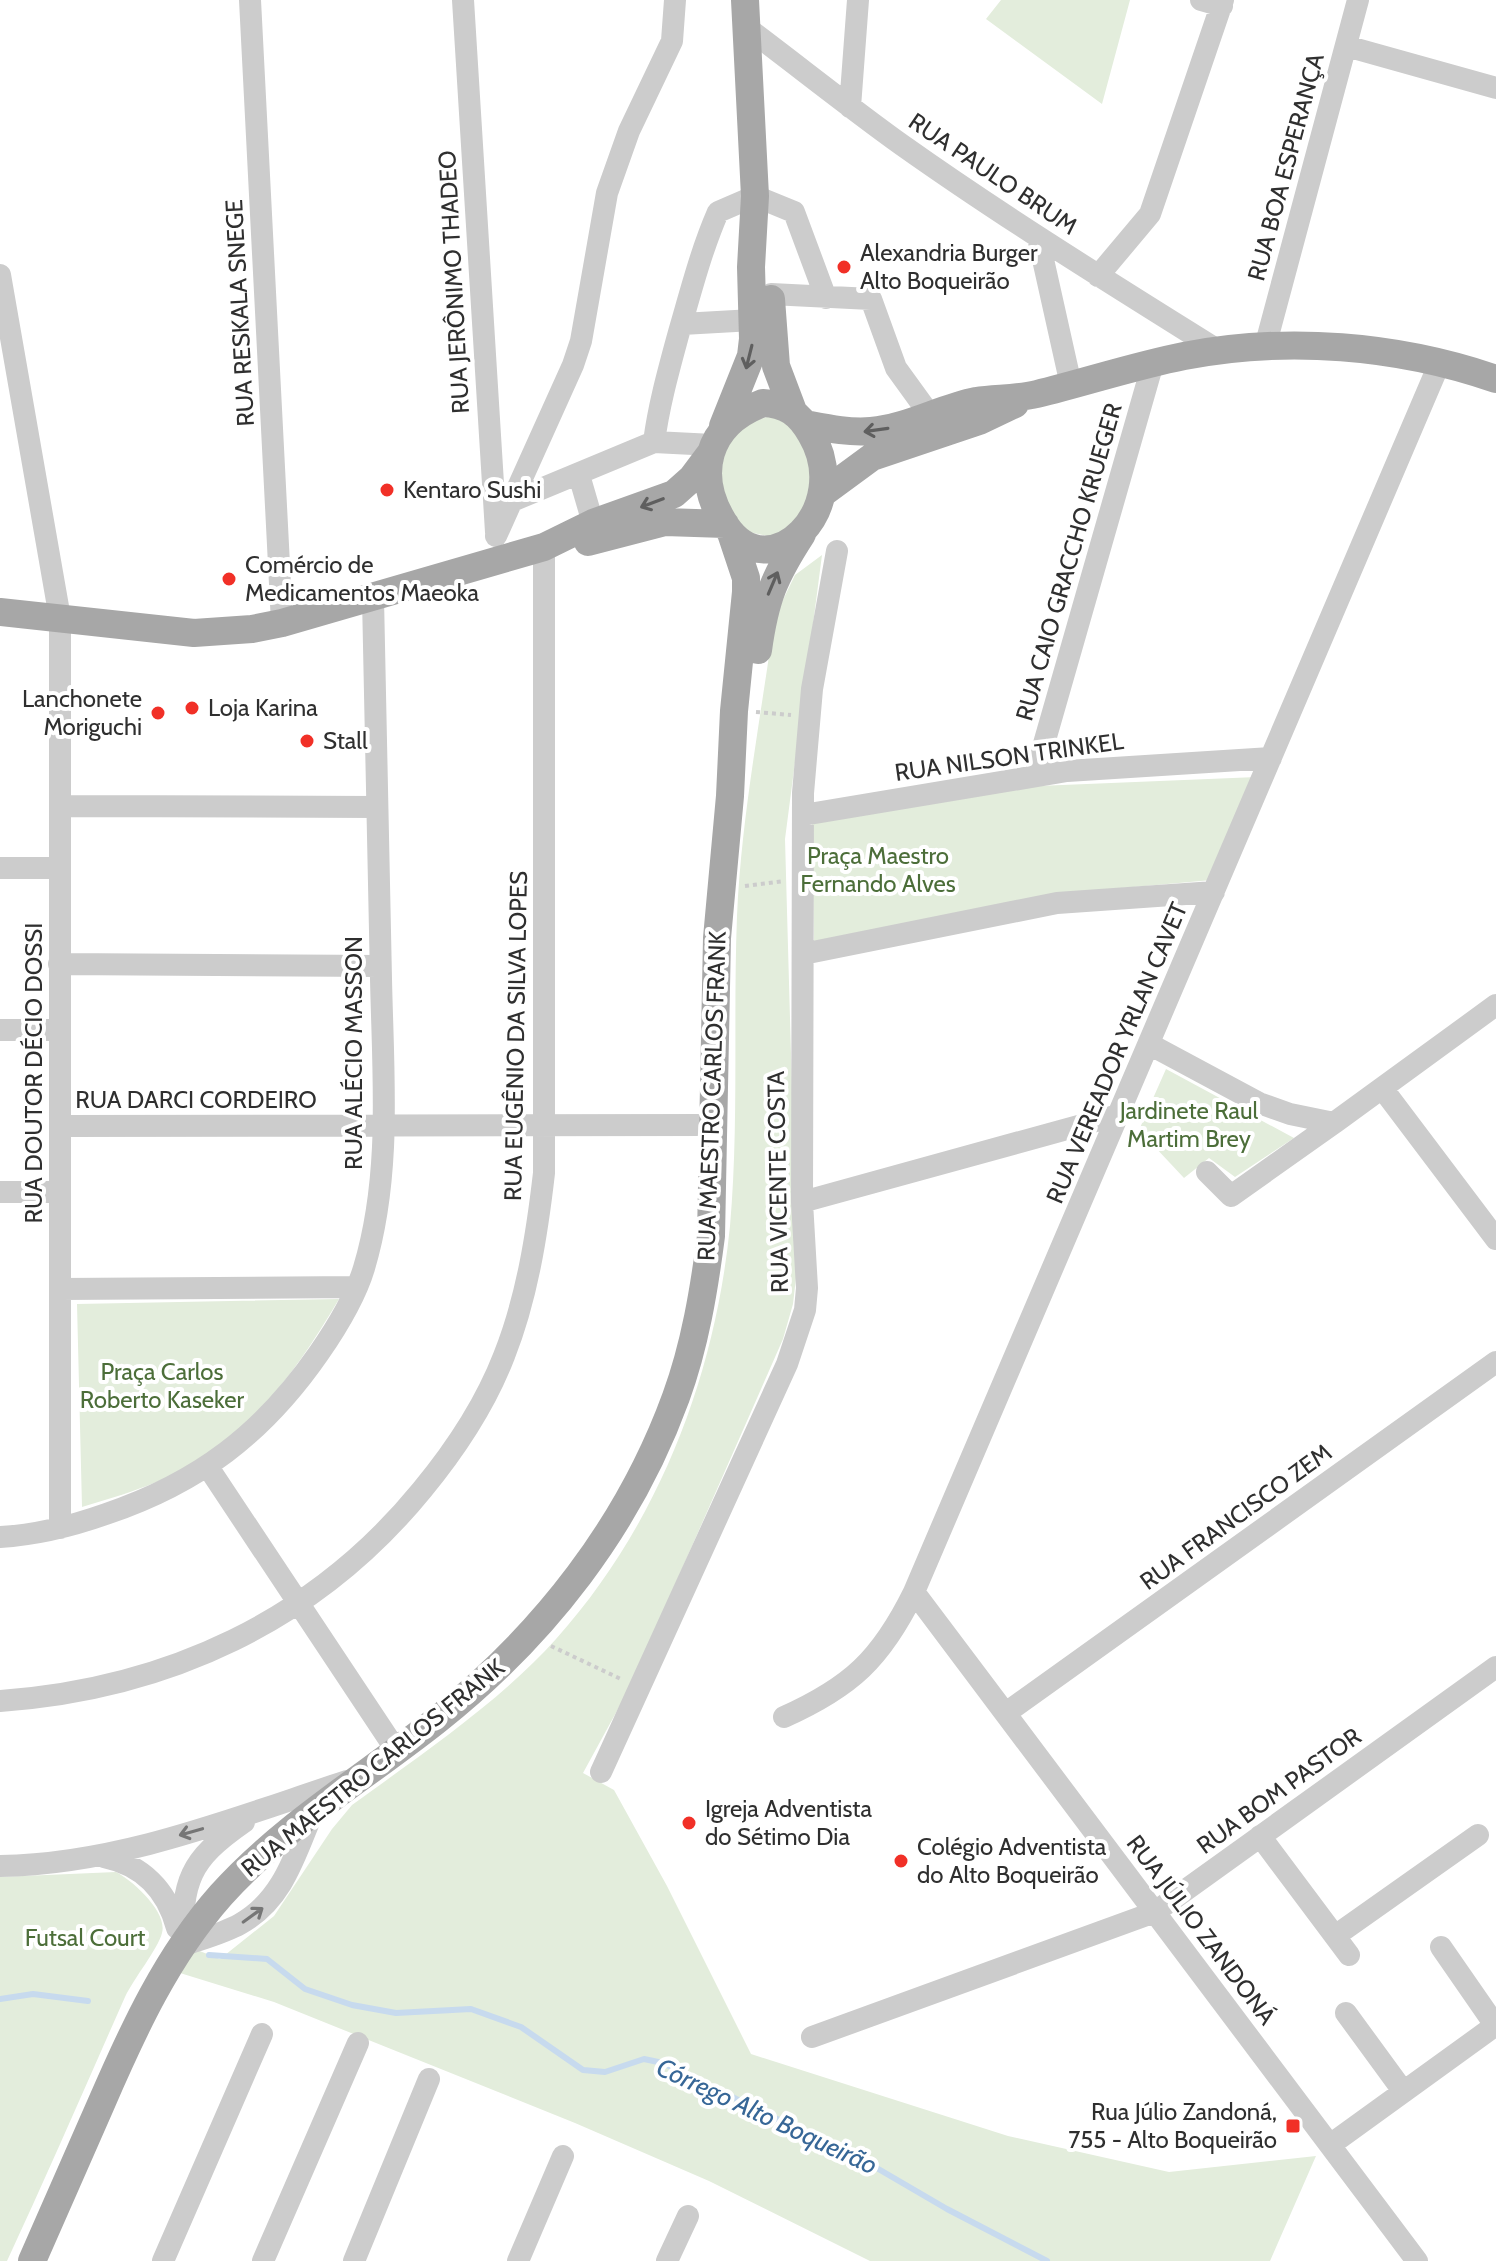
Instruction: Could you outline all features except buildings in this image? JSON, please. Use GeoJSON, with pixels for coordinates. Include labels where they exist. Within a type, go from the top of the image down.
{"type":"FeatureCollection","features":[{"type":"Feature","properties":{"kind":"main road"},"geometry":{"type":"LineString","coordinates":[[746,13],[755,196],[751,356],[715,442],[711,486],[715,506],[728,529],[746,544],[766,549],[785,545],[803,533],[823,493],[823,470],[817,444],[799,417],[776,366],[769,265],[755,196]]}},
{"type":"Feature","properties":{"kind":"main road"},"geometry":{"type":"LineString","coordinates":[[544,547],[593,523],[674,494],[692,478],[715,442],[743,410],[763,403],[779,404],[799,417],[839,430],[872,431],[975,401],[1033,395],[1153,363],[1219,351],[1265,347],[1362,350],[1440,362],[1496,379]]}},
{"type":"Feature","properties":{"kind":"main road"},"geometry":{"type":"LineString","coordinates":[[823,493],[872,457],[979,421],[1033,395]]}},
{"type":"Feature","properties":{"kind":"main road"},"geometry":{"type":"LineString","coordinates":[[0,612],[194,633],[237,631],[282,623],[373,598],[497,548],[544,547],[601,540],[665,522],[728,529]]}},
{"type":"Feature","properties":{"kind":"main road","name":"RUA MAESTRO CARLOS FRANK"},"geometry":{"type":"LineString","coordinates":[[32,2261],[133,2033],[182,1946],[228,1887],[266,1850],[473,1690],[530,1636],[576,1580],[620,1514],[654,1450],[677,1395],[706,1277],[713,1206],[720,889],[746,592],[746,578],[728,529]]}},
{"type":"Feature","properties":{"kind":"main road","name":"RUA MAESTRO CARLOS FRANK"},"geometry":{"type":"LineString","coordinates":[[730,796],[750,711],[768,597],[774,579],[803,533]]}},
{"type":"Feature","properties":{"kind":"street","name":"RUA RESKALA SNEGE"},"geometry":{"type":"LineString","coordinates":[[250,0],[282,623]]}},
{"type":"Feature","properties":{"kind":"street","name":"RUA JERÔNIMO THADEO"},"geometry":{"type":"LineString","coordinates":[[463,0],[497,548]]}},
{"type":"Feature","properties":{"kind":"street"},"geometry":{"type":"LineString","coordinates":[[497,548],[512,501],[581,341],[607,193],[629,131],[672,41],[675,0]]}},
{"type":"Feature","properties":{"kind":"street"},"geometry":{"type":"LineString","coordinates":[[850,107],[858,0]]}},
{"type":"Feature","properties":{"kind":"street","name":"RUA BOA ESPERANÇA"},"geometry":{"type":"LineString","coordinates":[[1265,347],[1358,0]]}},
{"type":"Feature","properties":{"kind":"street"},"geometry":{"type":"LineString","coordinates":[[1098,276],[1150,214],[1215,2]]}},
{"type":"Feature","properties":{"kind":"street","name":"RUA PAULO BRUM"},"geometry":{"type":"LineString","coordinates":[[746,13],[850,107],[1038,237],[1219,351]]}},
{"type":"Feature","properties":{"kind":"street"},"geometry":{"type":"LineString","coordinates":[[1346,46],[1496,88]]}},
{"type":"Feature","properties":{"kind":"street"},"geometry":{"type":"LineString","coordinates":[[654,442],[658,409],[704,246],[718,212],[755,196],[794,212],[826,298]]}},
{"type":"Feature","properties":{"kind":"street"},"geometry":{"type":"LineString","coordinates":[[1038,237],[1071,385]]}},
{"type":"Feature","properties":{"kind":"street","name":"RUA DOUTOR DÉCIO DOSSI"},"geometry":{"type":"LineString","coordinates":[[0,275],[60,618],[60,1528]]}},
{"type":"Feature","properties":{"kind":"street"},"geometry":{"type":"LineString","coordinates":[[771,294],[871,299],[896,368],[930,415]]}},
{"type":"Feature","properties":{"kind":"street"},"geometry":{"type":"LineString","coordinates":[[682,324],[753,320]]}},
{"type":"Feature","properties":{"kind":"street","name":"RUA VEREADOR YRLAN CAVET"},"geometry":{"type":"LineString","coordinates":[[784,1717],[832,1694],[853,1678],[892,1633],[914,1592],[1440,362]]}},
{"type":"Feature","properties":{"kind":"street","name":"RUA CAIO GRACCHO KRUEGER"},"geometry":{"type":"LineString","coordinates":[[1035,775],[1153,363]]}},
{"type":"Feature","properties":{"kind":"street"},"geometry":{"type":"LineString","coordinates":[[512,501],[654,442],[715,442]]}},
{"type":"Feature","properties":{"kind":"street"},"geometry":{"type":"LineString","coordinates":[[579,475],[593,523]]}},
{"type":"Feature","properties":{"kind":"street","name":"RUA EUGÊNIO DA SILVA LOPES"},"geometry":{"type":"LineString","coordinates":[[0,1701],[77,1693],[161,1671],[248,1632],[299,1604],[351,1565],[402,1514],[436,1473],[487,1395],[505,1355],[531,1261],[544,1173],[544,547]]}},
{"type":"Feature","properties":{"kind":"street","name":"RUA VICENTE COSTA"},"geometry":{"type":"LineString","coordinates":[[601,1772],[799,1335],[805,1310],[807,1288],[802,1202],[803,815],[809,716],[837,551]]}},
{"type":"Feature","properties":{"kind":"street","name":"RUA ALÉCIO MASSON"},"geometry":{"type":"LineString","coordinates":[[0,1537],[60,1528],[136,1503],[174,1487],[208,1467],[243,1441],[288,1394],[327,1341],[357,1287],[375,1218],[384,1126],[373,598]]}},
{"type":"Feature","properties":{"kind":"street","name":"RUA NILSON TRINKEL"},"geometry":{"type":"LineString","coordinates":[[803,815],[1035,775],[1097,768],[1271,758]]}},
{"type":"Feature","properties":{"kind":"street"},"geometry":{"type":"LineString","coordinates":[[60,806],[377,807]]}},
{"type":"Feature","properties":{"kind":"street"},"geometry":{"type":"LineString","coordinates":[[0,868],[60,868]]}},
{"type":"Feature","properties":{"kind":"street"},"geometry":{"type":"LineString","coordinates":[[803,954],[1045,905],[1214,892]]}},
{"type":"Feature","properties":{"kind":"street"},"geometry":{"type":"LineString","coordinates":[[59,964],[380,966]]}},
{"type":"Feature","properties":{"kind":"street"},"geometry":{"type":"LineString","coordinates":[[1207,1172],[1231,1196],[1496,1005]]}},
{"type":"Feature","properties":{"kind":"street"},"geometry":{"type":"LineString","coordinates":[[0,1030],[60,1030]]}},
{"type":"Feature","properties":{"kind":"street"},"geometry":{"type":"LineString","coordinates":[[1149,1044],[1259,1103],[1290,1114],[1334,1123]]}},
{"type":"Feature","properties":{"kind":"street"},"geometry":{"type":"LineString","coordinates":[[1382,1088],[1496,1239]]}},
{"type":"Feature","properties":{"kind":"street"},"geometry":{"type":"LineString","coordinates":[[802,1202],[1118,1115]]}},
{"type":"Feature","properties":{"kind":"street","name":"RUA DARCI CORDEIRO"},"geometry":{"type":"LineString","coordinates":[[60,1126],[715,1125]]}},
{"type":"Feature","properties":{"kind":"street"},"geometry":{"type":"LineString","coordinates":[[0,1192],[60,1192]]}},
{"type":"Feature","properties":{"kind":"street"},"geometry":{"type":"LineString","coordinates":[[60,1289],[357,1287]]}},
{"type":"Feature","properties":{"kind":"street","name":"RUA FRANCISCO ZEM"},"geometry":{"type":"LineString","coordinates":[[1006,1713],[1496,1362]]}},
{"type":"Feature","properties":{"kind":"street"},"geometry":{"type":"LineString","coordinates":[[208,1467],[396,1750]]}},
{"type":"Feature","properties":{"kind":"street","name":"RUA JÚLIO ZANDONÁ"},"geometry":{"type":"LineString","coordinates":[[914,1592],[1417,2261]]}},
{"type":"Feature","properties":{"kind":"street","name":"RUA BOM PASTOR"},"geometry":{"type":"LineString","coordinates":[[812,2037],[1155,1912],[1496,1667]]}},
{"type":"Feature","properties":{"kind":"street"},"geometry":{"type":"LineString","coordinates":[[0,1866],[98,1856],[202,1829],[357,1778]]}},
{"type":"Feature","properties":{"kind":"street"},"geometry":{"type":"LineString","coordinates":[[182,1946],[183,1905],[192,1873],[214,1844],[265,1808]]}},
{"type":"Feature","properties":{"kind":"street"},"geometry":{"type":"LineString","coordinates":[[182,1946],[237,1926],[265,1906],[279,1889],[314,1810]]}},
{"type":"Feature","properties":{"kind":"street"},"geometry":{"type":"LineString","coordinates":[[1335,1936],[1478,1835]]}},
{"type":"Feature","properties":{"kind":"street"},"geometry":{"type":"LineString","coordinates":[[1260,1836],[1349,1955]]}},
{"type":"Feature","properties":{"kind":"street"},"geometry":{"type":"LineString","coordinates":[[98,1856],[131,1865],[155,1884],[168,1903],[182,1946]]}},
{"type":"Feature","properties":{"kind":"street"},"geometry":{"type":"LineString","coordinates":[[1330,2145],[1496,2025],[1441,1947]]}},
{"type":"Feature","properties":{"kind":"street"},"geometry":{"type":"LineString","coordinates":[[1346,2013],[1403,2091]]}},
{"type":"Feature","properties":{"kind":"street"},"geometry":{"type":"LineString","coordinates":[[163,2261],[262,2034]]}},
{"type":"Feature","properties":{"kind":"street"},"geometry":{"type":"LineString","coordinates":[[263,2261],[358,2043]]}},
{"type":"Feature","properties":{"kind":"street"},"geometry":{"type":"LineString","coordinates":[[354,2261],[429,2079]]}},
{"type":"Feature","properties":{"kind":"street"},"geometry":{"type":"LineString","coordinates":[[518,2261],[563,2156]]}},
{"type":"Feature","properties":{"kind":"street"},"geometry":{"type":"LineString","coordinates":[[667,2261],[688,2216]]}},
{"type":"Feature","properties":{"kind":"path"},"geometry":{"type":"LineString","coordinates":[[750,711],[809,716]]}},
{"type":"Feature","properties":{"kind":"path"},"geometry":{"type":"LineString","coordinates":[[720,889],[802,879]]}},
{"type":"Feature","properties":{"kind":"path"},"geometry":{"type":"LineString","coordinates":[[530,1636],[639,1688]]}},
{"type":"Feature","properties":{"kind":"green space"},"geometry":{"type":"Polygon","coordinates":[[[1001,0],[1130,0],[1102,104],[986,19],[1001,0]]]}},
{"type":"Feature","properties":{"kind":"green space"},"geometry":{"type":"Polygon","coordinates":[[[771,416],[786,422],[799,434],[814,470],[801,520],[772,537],[744,531],[727,502],[721,480],[724,456],[736,425],[771,416]]]}},
{"type":"Feature","properties":{"kind":"green space"},"geometry":{"type":"Polygon","coordinates":[[[822,555],[785,839],[797,1269],[793,1304],[783,1339],[630,1687],[583,1773],[614,1790],[667,1886],[751,2054],[1008,2136],[1169,2172],[1316,2156],[1270,2261],[870,2261],[709,2181],[575,2123],[274,2002],[180,1973],[192,1948],[220,1959],[274,1916],[332,1829],[352,1805],[485,1706],[556,1639],[592,1595],[624,1548],[676,1446],[711,1338],[730,1226],[739,881],[746,810],[772,635],[781,604],[795,575],[822,555]]]}},
{"type":"Feature","properties":{"kind":"green space","name":"Praça Maestro Fernando Alves"},"geometry":{"type":"Polygon","coordinates":[[[1257,777],[1212,880],[1055,894],[814,942],[812,822],[1038,786],[1257,777]]]}},
{"type":"Feature","properties":{"kind":"green space","name":"Jardinete Raul Martim Brey"},"geometry":{"type":"Polygon","coordinates":[[[1166,1069],[1294,1138],[1235,1177],[1209,1158],[1184,1178],[1139,1130],[1166,1069]]]}},
{"type":"Feature","properties":{"kind":"green space","name":"Praça Carlos Roberto Kaseker"},"geometry":{"type":"Polygon","coordinates":[[[339,1299],[282,1384],[228,1440],[193,1464],[162,1479],[82,1507],[77,1304],[339,1299]]]}},
{"type":"Feature","properties":{"kind":"green space","name":"Futsal Court"},"geometry":{"type":"Polygon","coordinates":[[[116,1872],[139,1889],[154,1907],[160,1916],[162,1933],[125,1997],[7,2261],[0,2261],[0,2001],[6,1999],[0,1999],[0,1877],[116,1872]]]}},
{"type":"Feature","properties":{"kind":"waterway","name":"Córrego Alto Boqueirão"},"geometry":{"type":"LineString","coordinates":[[209,1955],[267,1959],[305,1989],[352,2005],[396,2013],[471,2009],[521,2027],[583,2070],[605,2072],[644,2059],[663,2063],[875,2167],[1047,2261]]}},
{"type":"Feature","properties":{"kind":"waterway","name":"Córrego Alto Boqueirão"},"geometry":{"type":"LineString","coordinates":[[0,1999],[33,1994],[88,2001]]}},
{"type":"Feature","properties":{"kind":"place","name":"Alexandria Burger Alto Boqueirão"},"geometry":{"type":"Point","coordinates":[844,267]}},
{"type":"Feature","properties":{"kind":"place","name":"Kentaro Sushi"},"geometry":{"type":"Point","coordinates":[387,490]}},
{"type":"Feature","properties":{"kind":"place","name":"Comércio de Medicamentos Maeoka"},"geometry":{"type":"Point","coordinates":[229,579]}},
{"type":"Feature","properties":{"kind":"place","name":"Loja Karina"},"geometry":{"type":"Point","coordinates":[192,708]}},
{"type":"Feature","properties":{"kind":"place","name":"Lanchonete Moriguchi"},"geometry":{"type":"Point","coordinates":[158,713]}},
{"type":"Feature","properties":{"kind":"place","name":"Stall"},"geometry":{"type":"Point","coordinates":[307,741]}},
{"type":"Feature","properties":{"kind":"place","name":"Igreja Adventista do Sétimo Dia"},"geometry":{"type":"Point","coordinates":[689,1823]}},
{"type":"Feature","properties":{"kind":"place","name":"Colégio Adventista do Alto Boqueirão"},"geometry":{"type":"Point","coordinates":[901,1861]}},
{"type":"Feature","properties":{"kind":"place","name":"Rua Júlio Zandoná, 755 - Alto Boqueirão"},"geometry":{"type":"Point","coordinates":[1293,2126]}}]}
